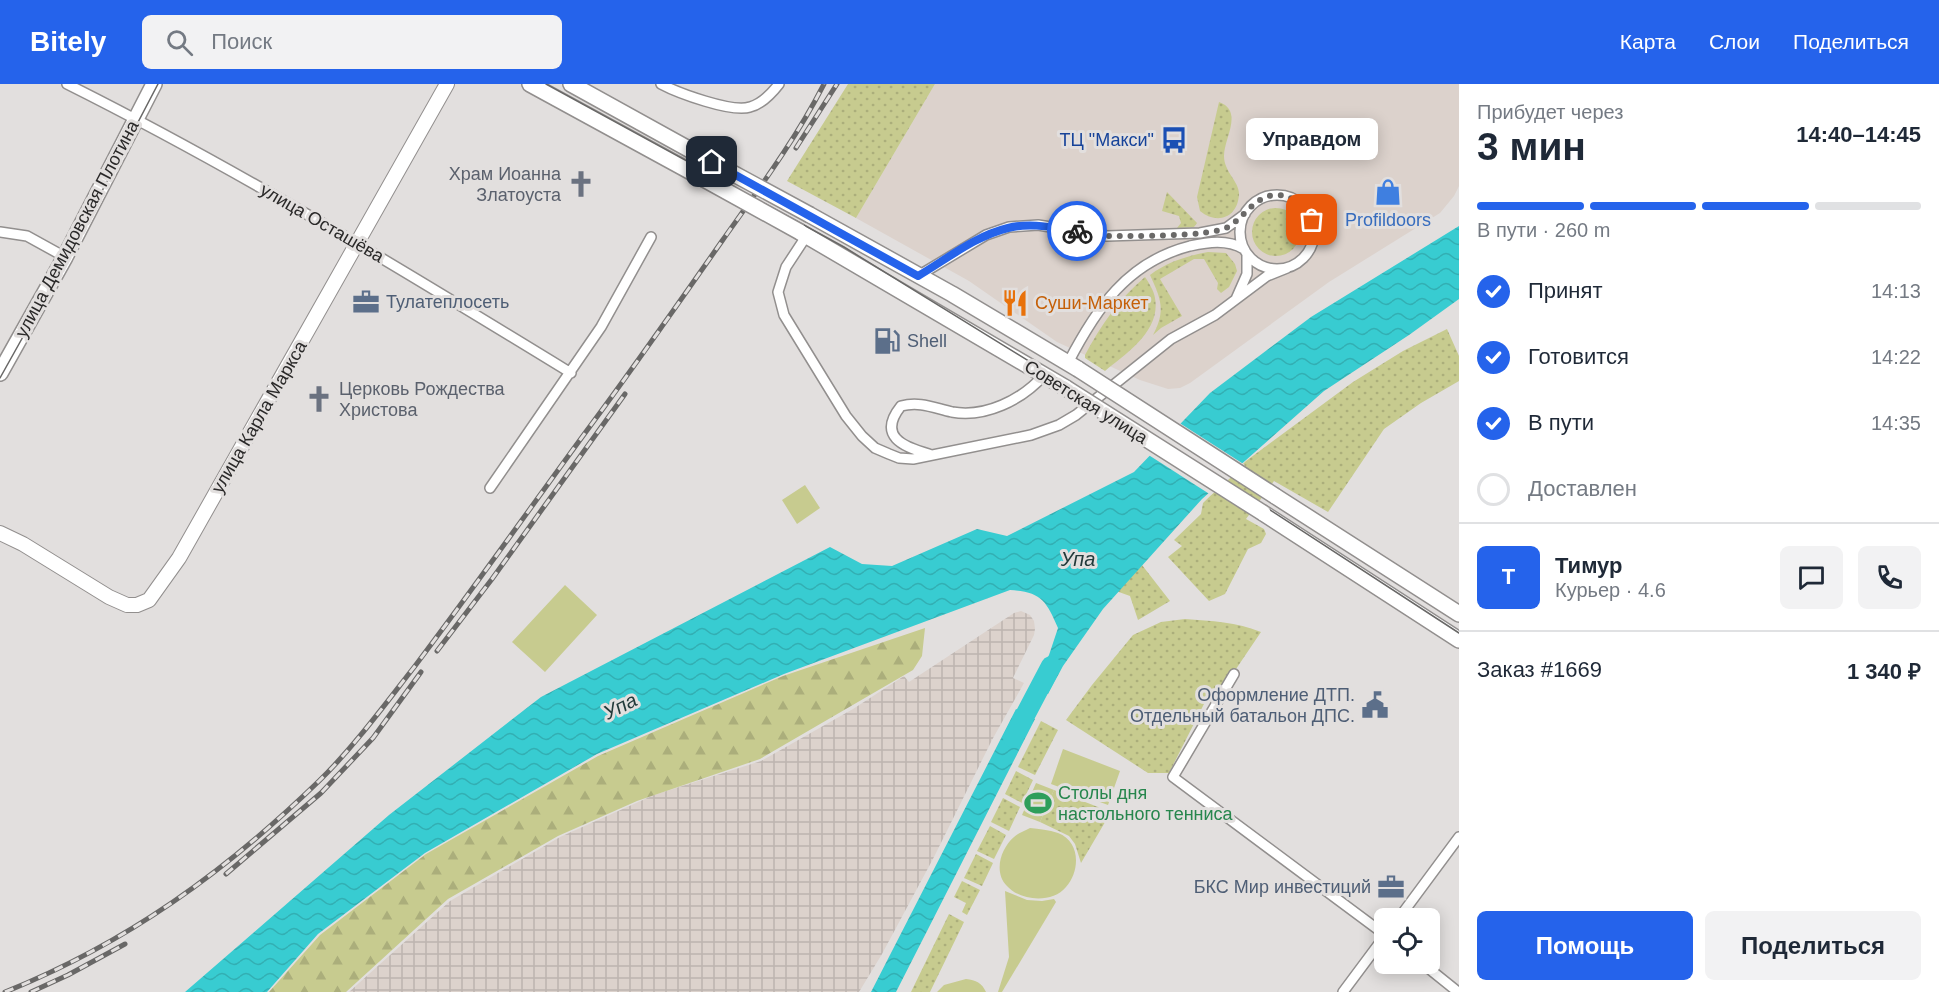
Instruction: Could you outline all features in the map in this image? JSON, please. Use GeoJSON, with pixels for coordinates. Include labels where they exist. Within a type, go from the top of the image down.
{"type":"FeatureCollection","features":[{"type":"Feature","properties":{"kind":"main road","name":"улица Демидовская Плотина"},"geometry":{"type":"LineString","coordinates":[[0,373],[65,256],[154,84]]}},
{"type":"Feature","properties":{"kind":"main road","name":"Советская улица"},"geometry":{"type":"LineString","coordinates":[[530,84],[804,234],[1066,388],[1459,640]]}},
{"type":"Feature","properties":{"kind":"main road","name":"Советская улица"},"geometry":{"type":"LineString","coordinates":[[571,84],[810,215],[1073,366],[1459,614]]}},
{"type":"Feature","properties":{"kind":"street","name":"улица Осташёва"},"geometry":{"type":"LineString","coordinates":[[68,84],[135,118],[358,243],[571,373]]}},
{"type":"Feature","properties":{"kind":"street","name":"улица Карла Маркса"},"geometry":{"type":"LineString","coordinates":[[0,533],[23,544],[109,597],[127,605],[149,600],[179,558],[447,84]]}},
{"type":"Feature","properties":{"kind":"street"},"geometry":{"type":"LineString","coordinates":[[661,84],[688,96],[728,107],[749,108],[766,98],[779,84]]}},
{"type":"Feature","properties":{"kind":"street"},"geometry":{"type":"LineString","coordinates":[[804,234],[786,267],[778,291],[784,315],[846,416],[862,436],[875,448],[899,458],[913,459],[1031,435],[1053,428],[1076,415],[1171,339],[1233,303],[1267,276],[1298,263],[1312,244],[1314,232],[1312,220],[1306,209],[1297,201],[1286,196],[1275,195],[1254,203],[1245,214],[1226,228],[1200,233],[1107,236],[1038,225],[1009,227],[986,235],[918,276]]}},
{"type":"Feature","properties":{"kind":"street"},"geometry":{"type":"LineString","coordinates":[[1233,303],[1240,294],[1247,274],[1240,231],[1245,214]]}},
{"type":"Feature","properties":{"kind":"street"},"geometry":{"type":"LineString","coordinates":[[0,232],[27,236],[65,256]]}},
{"type":"Feature","properties":{"kind":"street"},"geometry":{"type":"LineString","coordinates":[[0,240],[14,234]]}},
{"type":"Feature","properties":{"kind":"street"},"geometry":{"type":"LineString","coordinates":[[490,488],[602,327],[651,237]]}},
{"type":"Feature","properties":{"kind":"street"},"geometry":{"type":"LineString","coordinates":[[1073,366],[1113,291],[1142,266],[1175,250],[1202,243],[1228,242],[1245,251],[1255,262],[1265,267],[1287,268]]}},
{"type":"Feature","properties":{"kind":"street"},"geometry":{"type":"LineString","coordinates":[[932,454],[912,450],[901,444],[894,436],[892,427],[895,414],[901,406],[922,404],[956,412],[978,413],[1009,402],[1038,382],[1044,375]]}},
{"type":"Feature","properties":{"kind":"street"},"geometry":{"type":"LineString","coordinates":[[1234,674],[1173,777],[1374,928]]}},
{"type":"Feature","properties":{"kind":"street"},"geometry":{"type":"LineString","coordinates":[[1406,908],[1459,837]]}},
{"type":"Feature","properties":{"kind":"street"},"geometry":{"type":"LineString","coordinates":[[1343,992],[1374,949]]}},
{"type":"Feature","properties":{"kind":"street"},"geometry":{"type":"LineString","coordinates":[[1436,974],[1458,992]]}},
{"type":"Feature","properties":{"kind":"shaded area"},"geometry":{"type":"Polygon","coordinates":[[[935,84],[1459,84],[1459,186],[1440,213],[1329,282],[1190,383],[1180,388],[1168,389],[1140,380],[1057,342],[969,281],[856,218],[935,84]]]}},
{"type":"Feature","properties":{"kind":"shaded area"},"geometry":{"type":"Polygon","coordinates":[[[1021,611],[1030,615],[1035,629],[1013,678],[1024,683],[992,740],[934,857],[859,992],[349,992],[450,901],[560,837],[654,795],[761,761],[853,709],[904,676],[909,682],[1014,613],[1021,611]]]}},
{"type":"Feature","properties":{"kind":"green space"},"geometry":{"type":"Polygon","coordinates":[[[848,84],[935,84],[856,218],[787,181],[848,84]]]}},
{"type":"Feature","properties":{"kind":"green space"},"geometry":{"type":"Polygon","coordinates":[[[1219,102],[1226,106],[1232,118],[1224,156],[1226,167],[1237,185],[1239,194],[1238,202],[1231,214],[1226,217],[1213,218],[1200,211],[1197,197],[1219,102]]]}},
{"type":"Feature","properties":{"kind":"green space"},"geometry":{"type":"Polygon","coordinates":[[[1167,192],[1197,223],[1194,227],[1177,228],[1181,223],[1179,216],[1162,211],[1167,192]]]}},
{"type":"Feature","properties":{"kind":"green space"},"geometry":{"type":"Polygon","coordinates":[[[1271,208],[1281,208],[1293,215],[1300,227],[1300,237],[1293,249],[1281,256],[1271,256],[1256,245],[1252,237],[1252,227],[1263,212],[1271,208]]]}},
{"type":"Feature","properties":{"kind":"green space"},"geometry":{"type":"Polygon","coordinates":[[[1208,252],[1226,253],[1235,264],[1237,271],[1229,287],[1221,293],[1217,289],[1218,283],[1204,259],[1194,259],[1160,279],[1182,316],[1153,335],[1161,311],[1157,291],[1150,275],[1177,260],[1208,252]]]}},
{"type":"Feature","properties":{"kind":"green space"},"geometry":{"type":"Polygon","coordinates":[[[1145,277],[1155,298],[1153,321],[1148,331],[1132,349],[1105,371],[1085,358],[1085,355],[1111,313],[1145,277]]]}},
{"type":"Feature","properties":{"kind":"green space"},"geometry":{"type":"Polygon","coordinates":[[[1447,329],[1459,356],[1459,381],[1421,403],[1384,429],[1328,512],[1274,481],[1246,519],[1264,529],[1266,534],[1261,543],[1248,549],[1225,594],[1209,601],[1168,557],[1182,546],[1174,540],[1201,514],[1203,503],[1246,461],[1353,382],[1403,351],[1447,329]]]}},
{"type":"Feature","properties":{"kind":"green space"},"geometry":{"type":"Polygon","coordinates":[[[805,485],[820,508],[797,524],[782,500],[805,485]]]}},
{"type":"Feature","properties":{"kind":"green space"},"geometry":{"type":"Polygon","coordinates":[[[1142,565],[1170,601],[1138,620],[1130,596],[1116,591],[1142,565]]]}},
{"type":"Feature","properties":{"kind":"green space"},"geometry":{"type":"Polygon","coordinates":[[[565,585],[597,615],[545,672],[512,642],[565,585]]]}},
{"type":"Feature","properties":{"kind":"green space"},"geometry":{"type":"Polygon","coordinates":[[[1185,619],[1233,624],[1261,632],[1213,703],[1206,700],[1169,773],[1148,773],[1066,720],[1133,635],[1161,622],[1185,619]]]}},
{"type":"Feature","properties":{"kind":"green space"},"geometry":{"type":"Polygon","coordinates":[[[925,628],[922,656],[913,670],[760,759],[637,801],[558,836],[448,899],[346,992],[269,992],[320,935],[426,854],[598,756],[783,676],[925,628]]]}},
{"type":"Feature","properties":{"kind":"green space"},"geometry":{"type":"Polygon","coordinates":[[[1041,721],[1058,730],[1035,775],[1018,767],[1041,721]]]}},
{"type":"Feature","properties":{"kind":"green space"},"geometry":{"type":"Polygon","coordinates":[[[1063,749],[1120,771],[1108,805],[1051,784],[1063,749]]]}},
{"type":"Feature","properties":{"kind":"green space"},"geometry":{"type":"Polygon","coordinates":[[[1016,771],[1033,780],[1022,803],[1005,794],[1016,771]]]}},
{"type":"Feature","properties":{"kind":"green space","name":"Cтолы дня настольного тенниса"},"geometry":{"type":"Polygon","coordinates":[[[1036,783],[1054,790],[1040,822],[1022,815],[1036,783]]]}},
{"type":"Feature","properties":{"kind":"green space"},"geometry":{"type":"Polygon","coordinates":[[[1054,790],[1111,812],[1081,863],[1075,844],[1069,836],[1040,822],[1054,790]]]}},
{"type":"Feature","properties":{"kind":"green space"},"geometry":{"type":"Polygon","coordinates":[[[1003,798],[1020,807],[1009,831],[991,822],[1003,798]]]}},
{"type":"Feature","properties":{"kind":"green space"},"geometry":{"type":"Polygon","coordinates":[[[990,826],[1006,835],[994,859],[977,851],[990,826]]]}},
{"type":"Feature","properties":{"kind":"green space"},"geometry":{"type":"Polygon","coordinates":[[[1030,828],[1048,830],[1066,837],[1074,850],[1076,865],[1071,880],[1066,887],[1053,896],[1036,898],[1020,895],[1007,886],[1000,874],[1000,860],[1005,847],[1016,836],[1030,828]]]}},
{"type":"Feature","properties":{"kind":"green space"},"geometry":{"type":"Polygon","coordinates":[[[976,854],[993,863],[982,886],[964,878],[976,854]]]}},
{"type":"Feature","properties":{"kind":"green space"},"geometry":{"type":"Polygon","coordinates":[[[962,881],[980,890],[967,915],[962,912],[966,903],[954,897],[962,881]]]}},
{"type":"Feature","properties":{"kind":"green space"},"geometry":{"type":"Polygon","coordinates":[[[1005,891],[1027,900],[1054,899],[1056,902],[1002,992],[998,992],[1009,957],[1005,891]]]}},
{"type":"Feature","properties":{"kind":"green space"},"geometry":{"type":"Polygon","coordinates":[[[949,914],[964,922],[930,992],[911,992],[949,914]]]}},
{"type":"Feature","properties":{"kind":"green space"},"geometry":{"type":"Polygon","coordinates":[[[966,979],[978,982],[986,992],[937,992],[944,985],[966,979]]]}},
{"type":"Feature","properties":{"kind":"water","name":"Упа"},"geometry":{"type":"Polygon","coordinates":[[[1459,226],[1459,299],[1324,391],[1202,499],[1103,609],[1063,666],[1048,694],[1033,686],[1049,655],[1058,628],[1041,599],[1029,593],[1010,590],[784,674],[597,754],[425,853],[318,934],[267,992],[185,992],[389,815],[541,697],[830,547],[862,564],[892,566],[977,529],[1007,536],[1134,472],[1210,393],[1311,317],[1459,226]]]}},
{"type":"Feature","properties":{"kind":"water"},"geometry":{"type":"Polygon","coordinates":[[[1016,709],[1035,719],[896,992],[871,992],[1016,709]]]}},
{"type":"Feature","properties":{"kind":"pier"},"geometry":{"type":"Polygon","coordinates":[[[1178,422],[1245,465],[1211,495],[1147,454],[1178,422]]]}},
{"type":"Feature","properties":{"kind":"waterway","name":"Упа"},"geometry":{"type":"LineString","coordinates":[[1013,738],[1051,666]]}},
{"type":"Feature","properties":{"kind":"tram line"},"geometry":{"type":"LineString","coordinates":[[0,378],[67,258],[158,84]]}},
{"type":"Feature","properties":{"kind":"tram line"},"geometry":{"type":"LineString","coordinates":[[546,84],[844,247],[1267,508],[1459,633]]}},
{"type":"Feature","properties":{"kind":"railway"},"geometry":{"type":"LineString","coordinates":[[5,992],[50,973],[133,928],[211,875],[284,814],[344,754],[437,637],[639,359],[776,164],[824,84]]}},
{"type":"Feature","properties":{"kind":"railway"},"geometry":{"type":"LineString","coordinates":[[796,148],[837,84]]}},
{"type":"Feature","properties":{"kind":"railway"},"geometry":{"type":"LineString","coordinates":[[437,651],[492,579],[625,394]]}},
{"type":"Feature","properties":{"kind":"railway"},"geometry":{"type":"LineString","coordinates":[[226,874],[321,793],[373,738],[421,672]]}},
{"type":"Feature","properties":{"kind":"railway"},"geometry":{"type":"LineString","coordinates":[[31,992],[125,944]]}},
{"type":"Feature","properties":{"kind":"way so far"},"geometry":{"type":"LineString","coordinates":[[1077,231],[1107,236],[1200,233],[1226,228],[1245,214],[1254,203],[1275,195],[1286,196],[1297,201],[1306,209],[1312,220]]}},
{"type":"Feature","properties":{"kind":"place","name":"ТЦ \"Макси\""},"geometry":{"type":"Point","coordinates":[1174,140]}},
{"type":"Feature","properties":{"kind":"place","name":"Храм Иоанна Златоуста"},"geometry":{"type":"Point","coordinates":[581,184]}},
{"type":"Feature","properties":{"kind":"place","name":"Profildoors"},"geometry":{"type":"Point","coordinates":[1388,192]}},
{"type":"Feature","properties":{"kind":"place","name":"Управдом"},"geometry":{"type":"Point","coordinates":[1312,220]}},
{"type":"Feature","properties":{"kind":"place","name":"Тулатеплосеть"},"geometry":{"type":"Point","coordinates":[366,302]}},
{"type":"Feature","properties":{"kind":"place","name":"Суши-Маркет"},"geometry":{"type":"Point","coordinates":[1015,303]}},
{"type":"Feature","properties":{"kind":"place","name":"Shell"},"geometry":{"type":"Point","coordinates":[887,341]}},
{"type":"Feature","properties":{"kind":"place","name":"Церковь Рождества Христова"},"geometry":{"type":"Point","coordinates":[319,399]}},
{"type":"Feature","properties":{"kind":"place","name":"Оформление ДТП. Отдельный батальон ДПС."},"geometry":{"type":"Point","coordinates":[1375,705]}},
{"type":"Feature","properties":{"kind":"place","name":"Cтолы дня настольного тенниса"},"geometry":{"type":"Point","coordinates":[1038,803]}},
{"type":"Feature","properties":{"kind":"place","name":"БКС Мир инвестиций"},"geometry":{"type":"Point","coordinates":[1391,887]}},
{"type":"Feature","properties":{"kind":"route"},"geometry":{"type":"LineString","coordinates":[[712,162],[918,276],[986,235],[1009,227],[1038,225],[1077,231]]}}]}
